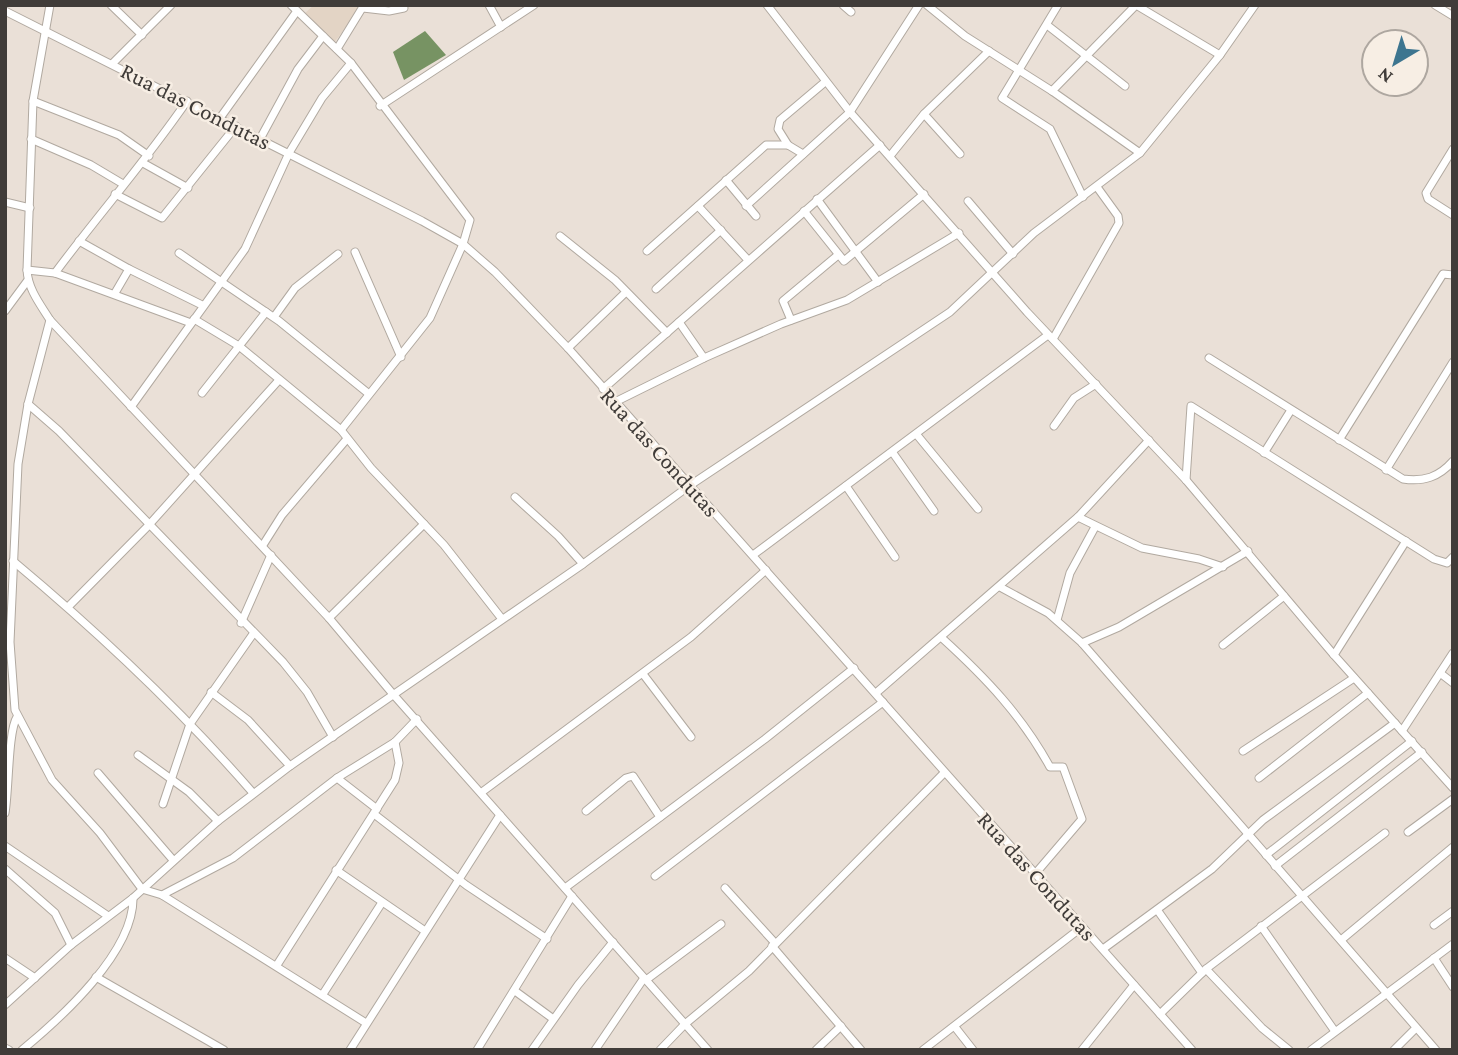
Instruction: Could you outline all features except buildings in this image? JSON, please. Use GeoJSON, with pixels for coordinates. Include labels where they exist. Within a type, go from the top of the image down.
{"type":"FeatureCollection","features":[{"type":"Feature","properties":{"kind":"street"},"geometry":{"type":"LineString","coordinates":[[50,5],[33,101],[27,270],[27,280],[50,320],[329,618],[392,693],[708,1050]]}},
{"type":"Feature","properties":{"kind":"street"},"geometry":{"type":"LineString","coordinates":[[111,5],[142,35]]}},
{"type":"Feature","properties":{"kind":"street"},"geometry":{"type":"LineString","coordinates":[[113,63],[171,5]]}},
{"type":"Feature","properties":{"kind":"street"},"geometry":{"type":"LineString","coordinates":[[489,5],[501,27]]}},
{"type":"Feature","properties":{"kind":"street"},"geometry":{"type":"LineString","coordinates":[[767,5],[850,112],[1051,337],[1186,480],[1334,655],[1453,788]]}},
{"type":"Feature","properties":{"kind":"street"},"geometry":{"type":"LineString","coordinates":[[843,5],[851,12]]}},
{"type":"Feature","properties":{"kind":"street"},"geometry":{"type":"LineString","coordinates":[[746,206],[850,112],[919,5]]}},
{"type":"Feature","properties":{"kind":"street"},"geometry":{"type":"LineString","coordinates":[[1058,5],[1002,98],[1050,130],[1083,197]]}},
{"type":"Feature","properties":{"kind":"street"},"geometry":{"type":"LineString","coordinates":[[1052,90],[1136,5],[1220,55]]}},
{"type":"Feature","properties":{"kind":"street"},"geometry":{"type":"LineString","coordinates":[[5,1005],[71,945],[132,898],[253,793],[392,693],[583,564],[689,486],[934,324],[1047,222],[1140,153],[1220,55],[1255,5]]}},
{"type":"Feature","properties":{"kind":"street"},"geometry":{"type":"LineString","coordinates":[[1435,5],[1453,16]]}},
{"type":"Feature","properties":{"kind":"street"},"geometry":{"type":"LineString","coordinates":[[930,6],[989,51],[1052,90],[1140,153]]}},
{"type":"Feature","properties":{"kind":"street"},"geometry":{"type":"LineString","coordinates":[[337,49],[363,7],[381,11],[404,8]]}},
{"type":"Feature","properties":{"kind":"street"},"geometry":{"type":"LineString","coordinates":[[380,106],[529,7]]}},
{"type":"Feature","properties":{"kind":"street"},"geometry":{"type":"LineString","coordinates":[[220,118],[294,8],[351,63],[380,106],[469,218],[463,244],[430,318],[341,430]]}},
{"type":"Feature","properties":{"kind":"street","name":"Rua das Condutas"},"geometry":{"type":"LineString","coordinates":[[5,11],[113,63],[463,244],[495,272],[568,348],[1192,1050]]}},
{"type":"Feature","properties":{"kind":"street"},"geometry":{"type":"LineString","coordinates":[[1047,25],[1125,86]]}},
{"type":"Feature","properties":{"kind":"street"},"geometry":{"type":"LineString","coordinates":[[260,139],[298,69],[323,36]]}},
{"type":"Feature","properties":{"kind":"street"},"geometry":{"type":"LineString","coordinates":[[890,156],[924,114],[989,51]]}},
{"type":"Feature","properties":{"kind":"street"},"geometry":{"type":"LineString","coordinates":[[131,407],[251,238],[289,153],[322,97],[351,63]]}},
{"type":"Feature","properties":{"kind":"street"},"geometry":{"type":"LineString","coordinates":[[803,154],[788,145],[778,129],[780,120],[825,82]]}},
{"type":"Feature","properties":{"kind":"street"},"geometry":{"type":"LineString","coordinates":[[33,101],[119,135],[149,156]]}},
{"type":"Feature","properties":{"kind":"street"},"geometry":{"type":"LineString","coordinates":[[55,273],[123,184],[149,156],[187,101]]}},
{"type":"Feature","properties":{"kind":"street"},"geometry":{"type":"LineString","coordinates":[[924,114],[960,154]]}},
{"type":"Feature","properties":{"kind":"street"},"geometry":{"type":"LineString","coordinates":[[115,194],[162,218],[236,126]]}},
{"type":"Feature","properties":{"kind":"street"},"geometry":{"type":"LineString","coordinates":[[31,139],[91,164],[123,184]]}},
{"type":"Feature","properties":{"kind":"street"},"geometry":{"type":"LineString","coordinates":[[647,251],[766,145],[788,145]]}},
{"type":"Feature","properties":{"kind":"street"},"geometry":{"type":"LineString","coordinates":[[603,389],[880,145]]}},
{"type":"Feature","properties":{"kind":"street"},"geometry":{"type":"LineString","coordinates":[[1453,149],[1426,193],[1428,199],[1453,215]]}},
{"type":"Feature","properties":{"kind":"street"},"geometry":{"type":"LineString","coordinates":[[143,163],[188,188]]}},
{"type":"Feature","properties":{"kind":"street"},"geometry":{"type":"LineString","coordinates":[[726,180],[756,216]]}},
{"type":"Feature","properties":{"kind":"street"},"geometry":{"type":"LineString","coordinates":[[753,555],[1051,337],[1119,223],[1118,216],[1097,187]]}},
{"type":"Feature","properties":{"kind":"street"},"geometry":{"type":"LineString","coordinates":[[804,211],[838,255],[846,261],[924,194]]}},
{"type":"Feature","properties":{"kind":"street"},"geometry":{"type":"LineString","coordinates":[[817,199],[858,251],[878,282]]}},
{"type":"Feature","properties":{"kind":"street"},"geometry":{"type":"LineString","coordinates":[[968,201],[1013,254]]}},
{"type":"Feature","properties":{"kind":"street"},"geometry":{"type":"LineString","coordinates":[[5,202],[30,208]]}},
{"type":"Feature","properties":{"kind":"street"},"geometry":{"type":"LineString","coordinates":[[698,206],[748,260]]}},
{"type":"Feature","properties":{"kind":"street"},"geometry":{"type":"LineString","coordinates":[[656,289],[721,230]]}},
{"type":"Feature","properties":{"kind":"street"},"geometry":{"type":"LineString","coordinates":[[614,402],[704,358],[792,320],[847,300],[959,233]]}},
{"type":"Feature","properties":{"kind":"street"},"geometry":{"type":"LineString","coordinates":[[560,236],[606,272],[667,333]]}},
{"type":"Feature","properties":{"kind":"street"},"geometry":{"type":"LineString","coordinates":[[79,241],[128,269],[202,304]]}},
{"type":"Feature","properties":{"kind":"street"},"geometry":{"type":"LineString","coordinates":[[355,252],[401,357]]}},
{"type":"Feature","properties":{"kind":"street"},"geometry":{"type":"LineString","coordinates":[[179,253],[270,314],[369,394]]}},
{"type":"Feature","properties":{"kind":"street"},"geometry":{"type":"LineString","coordinates":[[202,393],[239,345],[295,288],[338,254]]}},
{"type":"Feature","properties":{"kind":"street"},"geometry":{"type":"LineString","coordinates":[[792,320],[783,301],[838,255]]}},
{"type":"Feature","properties":{"kind":"street"},"geometry":{"type":"LineString","coordinates":[[115,293],[128,269]]}},
{"type":"Feature","properties":{"kind":"street"},"geometry":{"type":"LineString","coordinates":[[27,270],[55,273],[115,293],[192,321],[239,345],[341,430],[346,440],[476,583],[502,619]]}},
{"type":"Feature","properties":{"kind":"street"},"geometry":{"type":"LineString","coordinates":[[1339,440],[1443,274],[1453,275]]}},
{"type":"Feature","properties":{"kind":"street"},"geometry":{"type":"LineString","coordinates":[[5,311],[27,280]]}},
{"type":"Feature","properties":{"kind":"street"},"geometry":{"type":"LineString","coordinates":[[568,348],[626,292]]}},
{"type":"Feature","properties":{"kind":"street"},"geometry":{"type":"LineString","coordinates":[[50,320],[28,404],[18,464],[10,556],[8,659],[16,714],[52,780],[100,833],[142,889],[162,894],[366,1023]]}},
{"type":"Feature","properties":{"kind":"street"},"geometry":{"type":"LineString","coordinates":[[679,323],[704,358]]}},
{"type":"Feature","properties":{"kind":"street"},"geometry":{"type":"LineString","coordinates":[[1209,358],[1403,479],[1426,480],[1436,476],[1453,461]]}},
{"type":"Feature","properties":{"kind":"street"},"geometry":{"type":"LineString","coordinates":[[1386,470],[1453,362]]}},
{"type":"Feature","properties":{"kind":"street"},"geometry":{"type":"LineString","coordinates":[[68,607],[148,526],[279,380]]}},
{"type":"Feature","properties":{"kind":"street"},"geometry":{"type":"LineString","coordinates":[[1054,426],[1074,398],[1096,384]]}},
{"type":"Feature","properties":{"kind":"street"},"geometry":{"type":"LineString","coordinates":[[28,404],[59,431],[307,692],[333,737]]}},
{"type":"Feature","properties":{"kind":"street"},"geometry":{"type":"LineString","coordinates":[[1186,480],[1191,406],[1442,562],[1453,557]]}},
{"type":"Feature","properties":{"kind":"street"},"geometry":{"type":"LineString","coordinates":[[1264,453],[1291,410]]}},
{"type":"Feature","properties":{"kind":"street"},"geometry":{"type":"LineString","coordinates":[[917,435],[978,509]]}},
{"type":"Feature","properties":{"kind":"street"},"geometry":{"type":"LineString","coordinates":[[263,545],[282,515],[346,440]]}},
{"type":"Feature","properties":{"kind":"street"},"geometry":{"type":"LineString","coordinates":[[876,693],[1078,517],[1149,440]]}},
{"type":"Feature","properties":{"kind":"street"},"geometry":{"type":"LineString","coordinates":[[893,453],[934,511]]}},
{"type":"Feature","properties":{"kind":"street"},"geometry":{"type":"LineString","coordinates":[[846,486],[895,557]]}},
{"type":"Feature","properties":{"kind":"street"},"geometry":{"type":"LineString","coordinates":[[515,497],[558,536],[583,564]]}},
{"type":"Feature","properties":{"kind":"street"},"geometry":{"type":"LineString","coordinates":[[1078,517],[1142,548],[1199,559],[1223,567]]}},
{"type":"Feature","properties":{"kind":"street"},"geometry":{"type":"LineString","coordinates":[[329,618],[424,524]]}},
{"type":"Feature","properties":{"kind":"street"},"geometry":{"type":"LineString","coordinates":[[1057,620],[1070,573],[1095,527]]}},
{"type":"Feature","properties":{"kind":"street"},"geometry":{"type":"LineString","coordinates":[[1334,655],[1406,541]]}},
{"type":"Feature","properties":{"kind":"street"},"geometry":{"type":"LineString","coordinates":[[1082,643],[1119,627],[1248,551]]}},
{"type":"Feature","properties":{"kind":"street"},"geometry":{"type":"LineString","coordinates":[[241,623],[271,555]]}},
{"type":"Feature","properties":{"kind":"street"},"geometry":{"type":"LineString","coordinates":[[10,556],[68,607],[190,724],[253,793]]}},
{"type":"Feature","properties":{"kind":"street"},"geometry":{"type":"LineString","coordinates":[[482,792],[643,674],[723,611],[766,570]]}},
{"type":"Feature","properties":{"kind":"street"},"geometry":{"type":"LineString","coordinates":[[1000,587],[1057,620],[1082,643],[1436,1050]]}},
{"type":"Feature","properties":{"kind":"street"},"geometry":{"type":"LineString","coordinates":[[1223,645],[1284,596]]}},
{"type":"Feature","properties":{"kind":"street"},"geometry":{"type":"LineString","coordinates":[[163,804],[190,724],[253,634]]}},
{"type":"Feature","properties":{"kind":"street"},"geometry":{"type":"LineString","coordinates":[[942,638],[1000,692],[1035,739],[1050,767],[1063,767],[1082,819],[1035,874]]}},
{"type":"Feature","properties":{"kind":"street"},"geometry":{"type":"LineString","coordinates":[[1402,731],[1453,653]]}},
{"type":"Feature","properties":{"kind":"street"},"geometry":{"type":"LineString","coordinates":[[565,888],[765,739],[854,668]]}},
{"type":"Feature","properties":{"kind":"street"},"geometry":{"type":"LineString","coordinates":[[1440,673],[1453,683]]}},
{"type":"Feature","properties":{"kind":"street"},"geometry":{"type":"LineString","coordinates":[[643,674],[691,737]]}},
{"type":"Feature","properties":{"kind":"street"},"geometry":{"type":"LineString","coordinates":[[1243,751],[1354,678]]}},
{"type":"Feature","properties":{"kind":"street"},"geometry":{"type":"LineString","coordinates":[[211,692],[248,720],[290,766]]}},
{"type":"Feature","properties":{"kind":"street"},"geometry":{"type":"LineString","coordinates":[[1259,778],[1368,693]]}},
{"type":"Feature","properties":{"kind":"street"},"geometry":{"type":"LineString","coordinates":[[655,876],[883,702]]}},
{"type":"Feature","properties":{"kind":"street"},"geometry":{"type":"LineString","coordinates":[[5,707],[16,714]]}},
{"type":"Feature","properties":{"kind":"street"},"geometry":{"type":"LineString","coordinates":[[5,813],[11,772],[11,729],[16,714]]}},
{"type":"Feature","properties":{"kind":"street"},"geometry":{"type":"LineString","coordinates":[[162,894],[233,858],[337,778],[395,742],[417,719]]}},
{"type":"Feature","properties":{"kind":"street"},"geometry":{"type":"LineString","coordinates":[[1103,949],[1212,869],[1247,835],[1294,796],[1395,723]]}},
{"type":"Feature","properties":{"kind":"street"},"geometry":{"type":"LineString","coordinates":[[1266,855],[1412,741]]}},
{"type":"Feature","properties":{"kind":"street"},"geometry":{"type":"LineString","coordinates":[[277,965],[376,812],[398,773],[395,742]]}},
{"type":"Feature","properties":{"kind":"street"},"geometry":{"type":"LineString","coordinates":[[1275,866],[1422,752]]}},
{"type":"Feature","properties":{"kind":"street"},"geometry":{"type":"LineString","coordinates":[[138,755],[172,779],[218,821]]}},
{"type":"Feature","properties":{"kind":"street"},"geometry":{"type":"LineString","coordinates":[[97,773],[173,860]]}},
{"type":"Feature","properties":{"kind":"street"},"geometry":{"type":"LineString","coordinates":[[660,1050],[685,1024],[749,971],[944,773]]}},
{"type":"Feature","properties":{"kind":"street"},"geometry":{"type":"LineString","coordinates":[[586,811],[626,778],[633,776],[660,817]]}},
{"type":"Feature","properties":{"kind":"street"},"geometry":{"type":"LineString","coordinates":[[337,778],[459,878],[547,939]]}},
{"type":"Feature","properties":{"kind":"street"},"geometry":{"type":"LineString","coordinates":[[1408,832],[1453,799]]}},
{"type":"Feature","properties":{"kind":"street"},"geometry":{"type":"LineString","coordinates":[[350,1050],[500,815]]}},
{"type":"Feature","properties":{"kind":"street"},"geometry":{"type":"LineString","coordinates":[[1160,1014],[1204,971],[1385,834]]}},
{"type":"Feature","properties":{"kind":"street"},"geometry":{"type":"LineString","coordinates":[[5,846],[108,916]]}},
{"type":"Feature","properties":{"kind":"street"},"geometry":{"type":"LineString","coordinates":[[1341,940],[1453,846]]}},
{"type":"Feature","properties":{"kind":"street"},"geometry":{"type":"LineString","coordinates":[[5,869],[55,913],[71,945]]}},
{"type":"Feature","properties":{"kind":"street"},"geometry":{"type":"LineString","coordinates":[[336,870],[381,904],[425,931]]}},
{"type":"Feature","properties":{"kind":"street"},"geometry":{"type":"LineString","coordinates":[[725,888],[861,1050]]}},
{"type":"Feature","properties":{"kind":"street"},"geometry":{"type":"LineString","coordinates":[[477,1050],[572,896]]}},
{"type":"Feature","properties":{"kind":"street"},"geometry":{"type":"LineString","coordinates":[[22,1050],[81,995],[96,977],[126,931],[132,898]]}},
{"type":"Feature","properties":{"kind":"street"},"geometry":{"type":"LineString","coordinates":[[323,995],[381,904]]}},
{"type":"Feature","properties":{"kind":"street"},"geometry":{"type":"LineString","coordinates":[[1158,911],[1204,971],[1262,1028],[1289,1050]]}},
{"type":"Feature","properties":{"kind":"street"},"geometry":{"type":"LineString","coordinates":[[1434,925],[1453,911]]}},
{"type":"Feature","properties":{"kind":"street"},"geometry":{"type":"LineString","coordinates":[[595,1050],[645,979],[721,923]]}},
{"type":"Feature","properties":{"kind":"street"},"geometry":{"type":"LineString","coordinates":[[1261,926],[1335,1030]]}},
{"type":"Feature","properties":{"kind":"street"},"geometry":{"type":"LineString","coordinates":[[923,1050],[1082,927]]}},
{"type":"Feature","properties":{"kind":"street"},"geometry":{"type":"LineString","coordinates":[[532,1050],[552,1018],[613,942]]}},
{"type":"Feature","properties":{"kind":"street"},"geometry":{"type":"LineString","coordinates":[[1311,1050],[1453,944]]}},
{"type":"Feature","properties":{"kind":"street"},"geometry":{"type":"LineString","coordinates":[[5,958],[35,978]]}},
{"type":"Feature","properties":{"kind":"street"},"geometry":{"type":"LineString","coordinates":[[1434,958],[1453,987]]}},
{"type":"Feature","properties":{"kind":"street"},"geometry":{"type":"LineString","coordinates":[[96,977],[224,1050]]}},
{"type":"Feature","properties":{"kind":"street"},"geometry":{"type":"LineString","coordinates":[[1082,1050],[1134,985]]}},
{"type":"Feature","properties":{"kind":"street"},"geometry":{"type":"LineString","coordinates":[[515,991],[552,1018]]}},
{"type":"Feature","properties":{"kind":"street"},"geometry":{"type":"LineString","coordinates":[[816,1050],[841,1026]]}},
{"type":"Feature","properties":{"kind":"street"},"geometry":{"type":"LineString","coordinates":[[956,1027],[973,1050]]}},
{"type":"Feature","properties":{"kind":"street"},"geometry":{"type":"LineString","coordinates":[[1394,1050],[1415,1029]]}},
{"type":"Feature","properties":{"kind":"shaded area"},"geometry":{"type":"Polygon","coordinates":[[[314,5],[362,5],[334,43],[304,14],[314,5]]]}},
{"type":"Feature","properties":{"kind":"shaded area"},"geometry":{"type":"Polygon","coordinates":[[[425,31],[446,55],[404,80],[393,52],[425,31]]]}}]}
